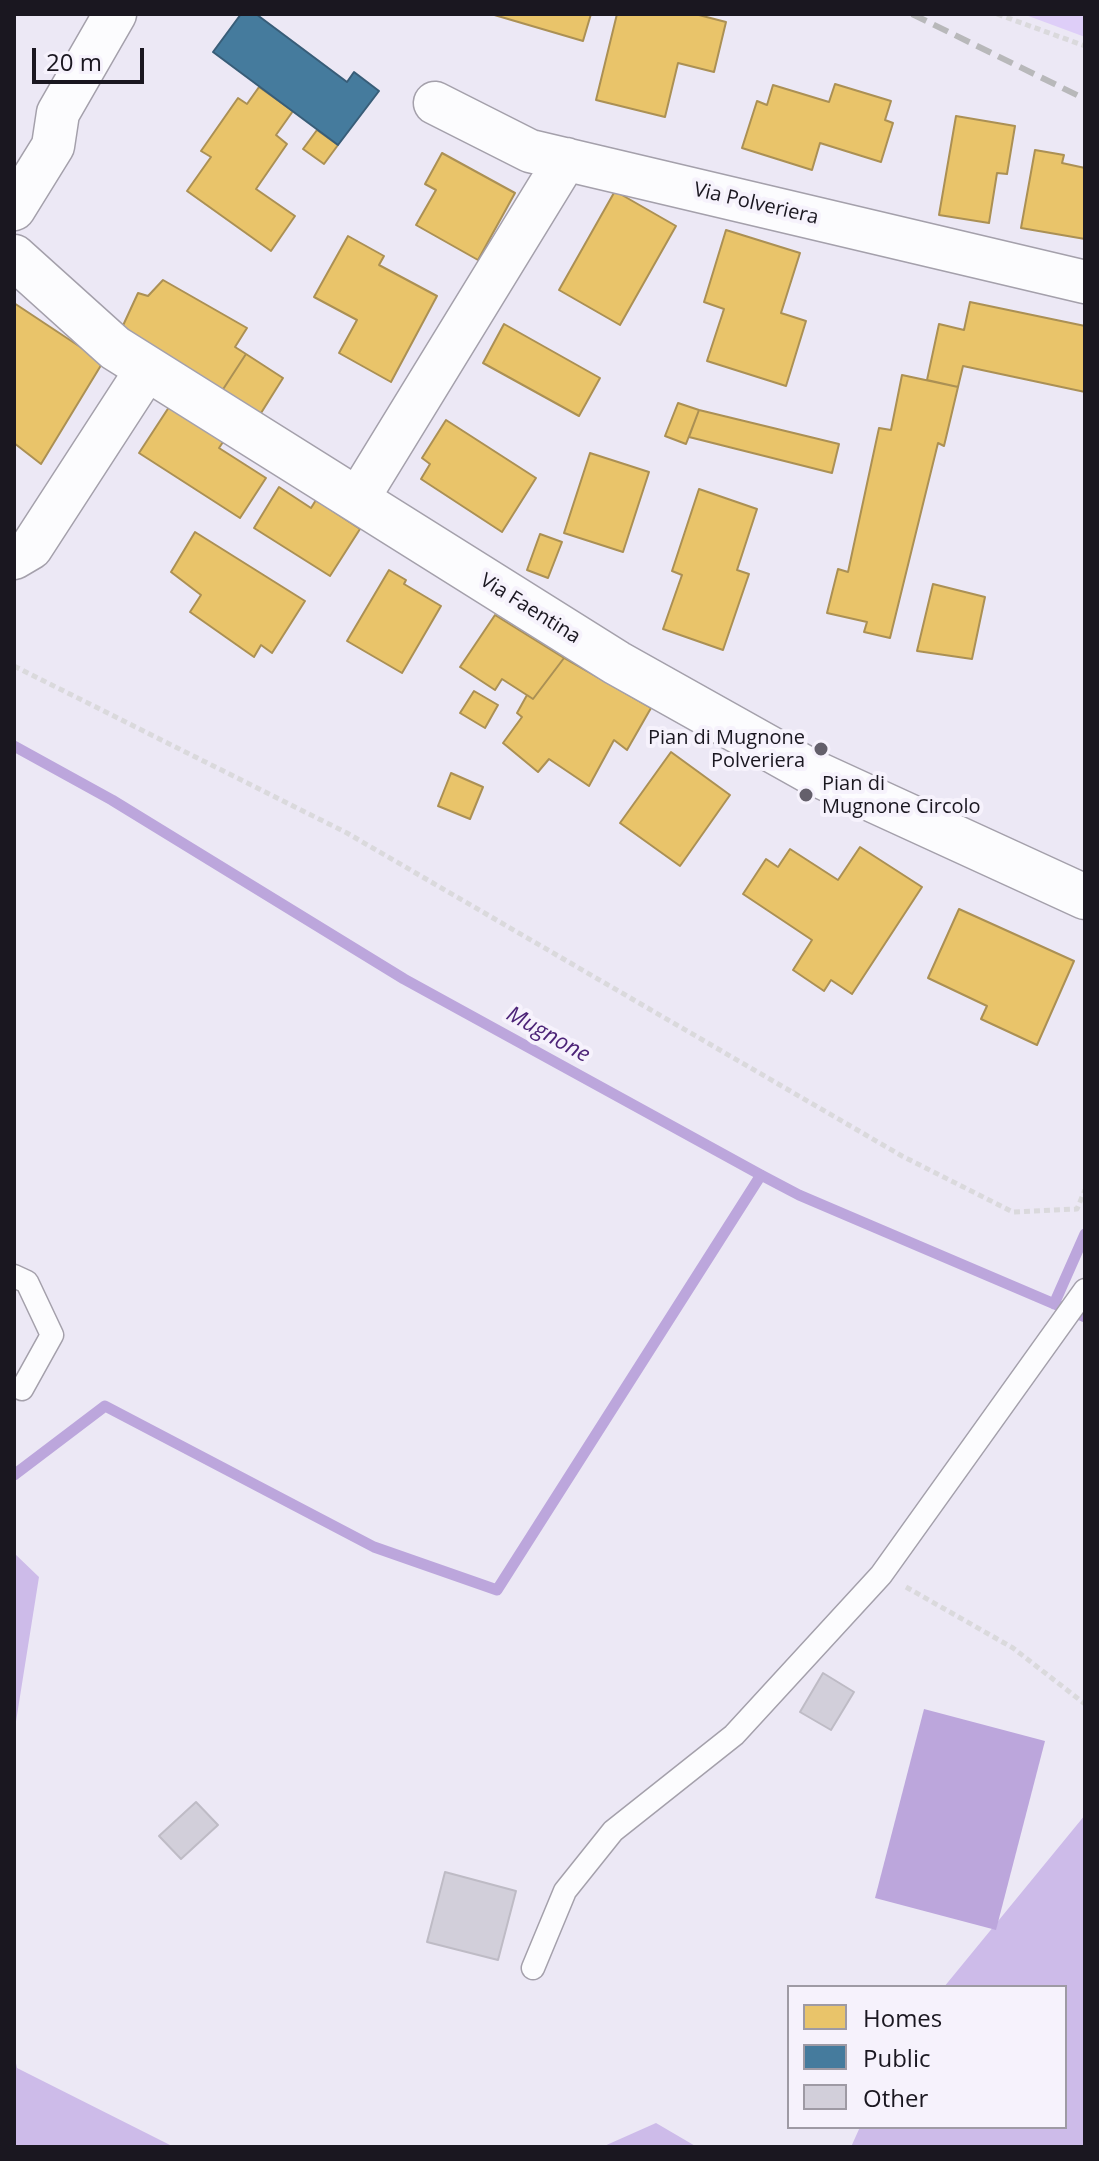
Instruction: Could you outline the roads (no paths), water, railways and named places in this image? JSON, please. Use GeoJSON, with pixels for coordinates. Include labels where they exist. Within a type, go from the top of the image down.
{"type":"FeatureCollection","features":[{"type":"Feature","properties":{"kind":"main road","name":"Via Faentina"},"geometry":{"type":"LineString","coordinates":[[14,257],[104,339],[147,369],[617,663],[761,746],[1085,897]]}},
{"type":"Feature","properties":{"kind":"street"},"geometry":{"type":"LineString","coordinates":[[14,209],[53,146],[58,113],[115,14]]}},
{"type":"Feature","properties":{"kind":"street","name":"Via Polveriera"},"geometry":{"type":"LineString","coordinates":[[435,103],[530,151],[1085,282]]}},
{"type":"Feature","properties":{"kind":"street"},"geometry":{"type":"LineString","coordinates":[[14,156],[26,137],[58,113]]}},
{"type":"Feature","properties":{"kind":"street"},"geometry":{"type":"LineString","coordinates":[[357,500],[566,159]]}},
{"type":"Feature","properties":{"kind":"street"},"geometry":{"type":"LineString","coordinates":[[14,558],[31,548],[147,369]]}},
{"type":"Feature","properties":{"kind":"lane"},"geometry":{"type":"LineString","coordinates":[[14,1276],[27,1282],[52,1335],[22,1389]]}},
{"type":"Feature","properties":{"kind":"lane"},"geometry":{"type":"LineString","coordinates":[[533,1968],[565,1891],[613,1831],[734,1735],[881,1575],[1085,1290]]}},
{"type":"Feature","properties":{"kind":"waterway","name":"Mugnone"},"geometry":{"type":"LineString","coordinates":[[14,746],[112,800],[404,979],[761,1175],[799,1195],[1085,1317]]}},
{"type":"Feature","properties":{"kind":"waterway"},"geometry":{"type":"LineString","coordinates":[[14,1475],[105,1406],[374,1547],[497,1590],[761,1175]]}},
{"type":"Feature","properties":{"kind":"waterway"},"geometry":{"type":"LineString","coordinates":[[1054,1304],[1085,1234]]}},
{"type":"Feature","properties":{"kind":"railway"},"geometry":{"type":"LineString","coordinates":[[912,14],[1085,99]]}},
{"type":"Feature","properties":{"kind":"place","name":"Pian di Mugnone Polveriera"},"geometry":{"type":"Point","coordinates":[821,749]}},
{"type":"Feature","properties":{"kind":"place","name":"Pian di Mugnone Circolo"},"geometry":{"type":"Point","coordinates":[806,795]}}]}
